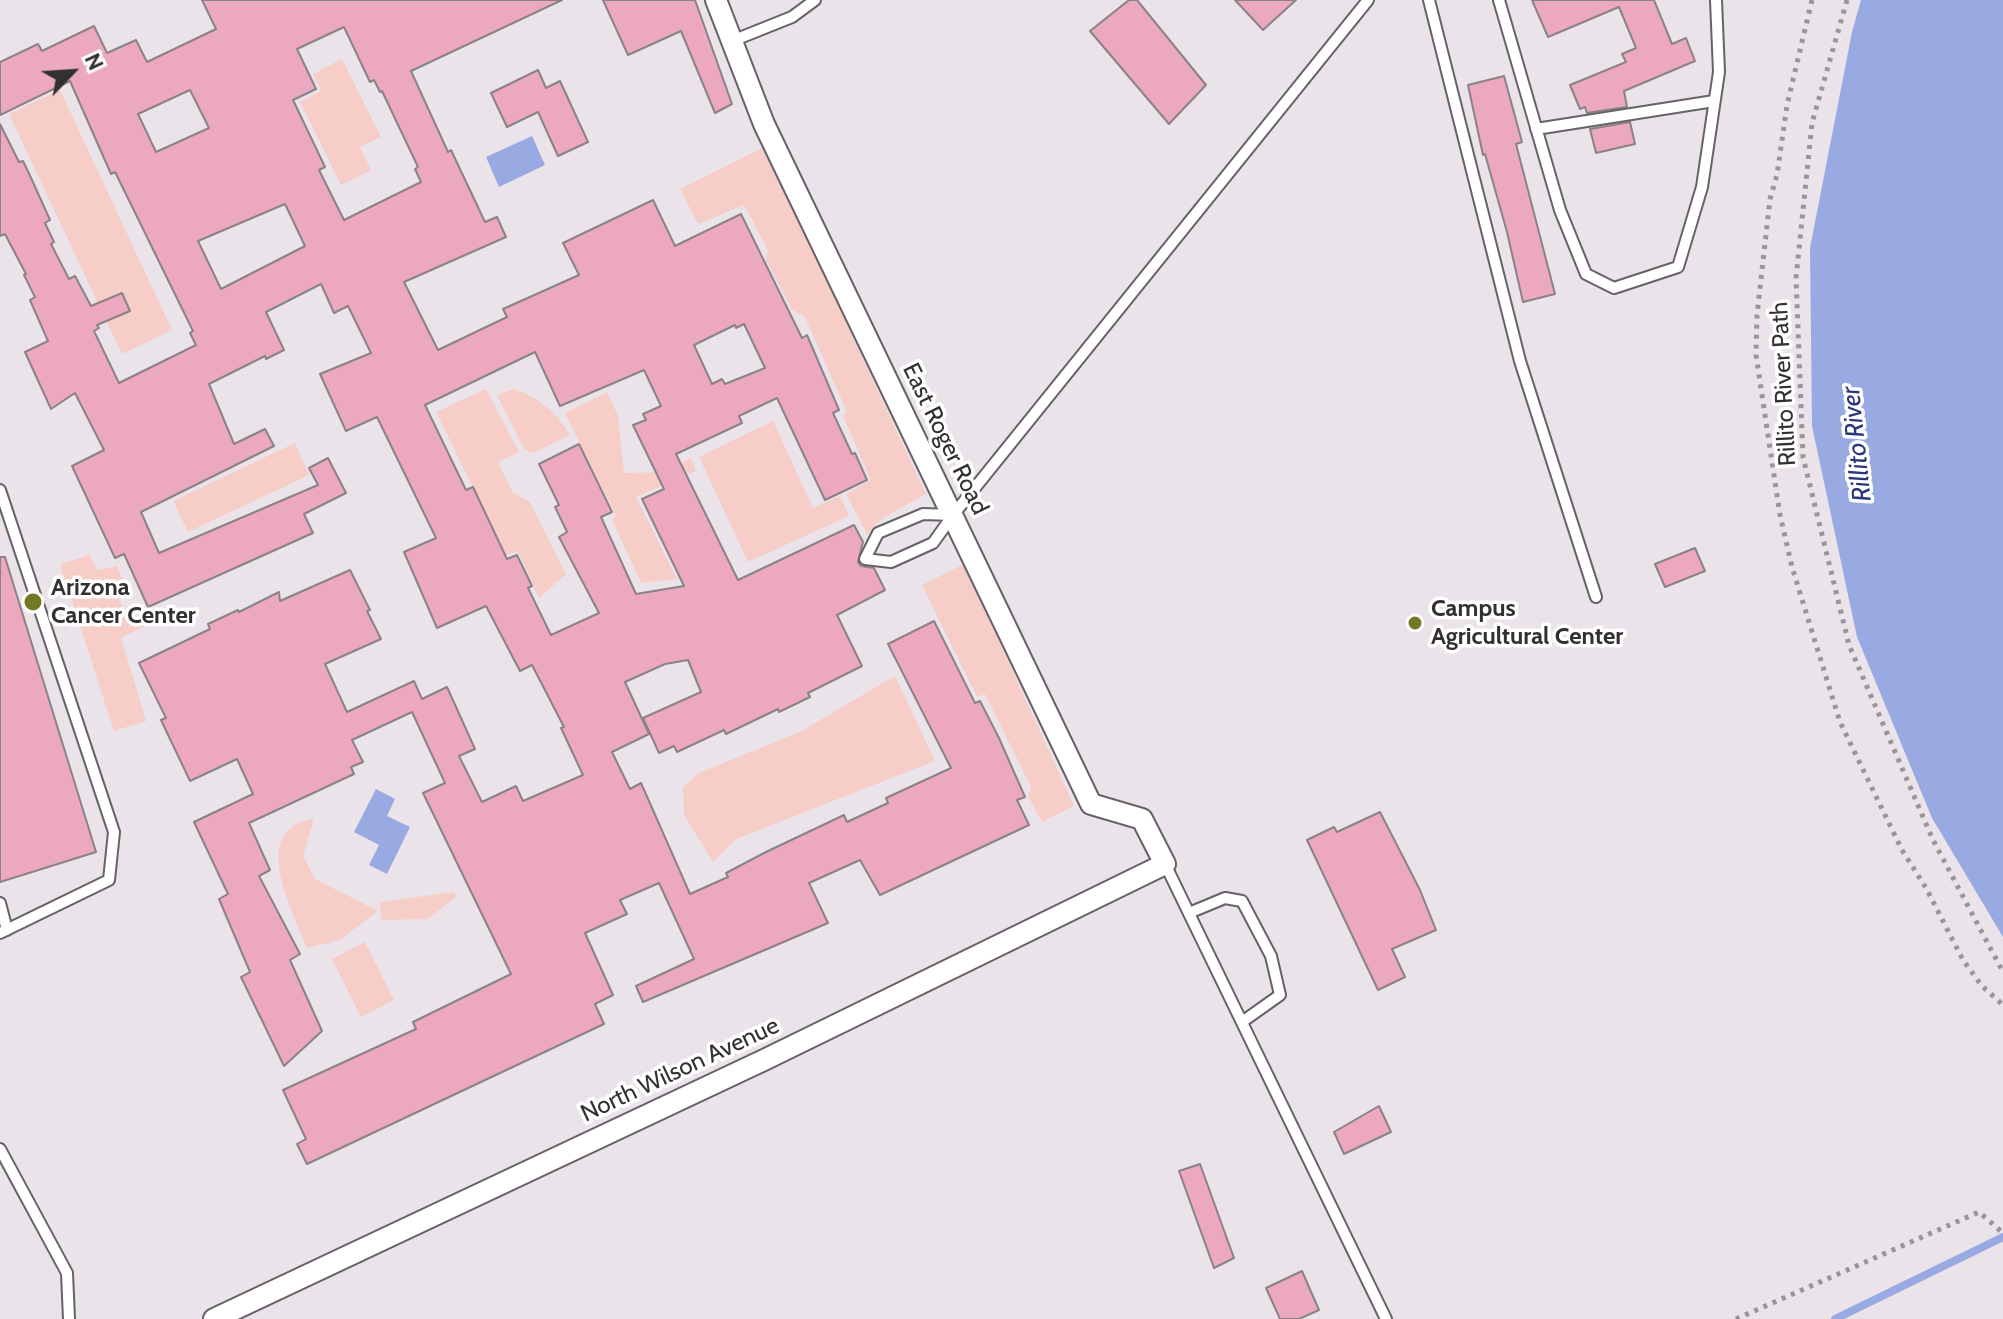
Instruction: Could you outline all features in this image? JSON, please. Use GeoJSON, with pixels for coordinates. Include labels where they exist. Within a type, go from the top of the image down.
{"type":"FeatureCollection","features":[{"type":"Feature","properties":{"kind":"street","name":"East Roger Road"},"geometry":{"type":"LineString","coordinates":[[716,0],[764,124],[1091,804],[1142,819],[1165,864]]}},
{"type":"Feature","properties":{"kind":"street","name":"North Wilson Avenue"},"geometry":{"type":"LineString","coordinates":[[214,1319],[764,1060],[1165,864]]}},
{"type":"Feature","properties":{"kind":"lane"},"geometry":{"type":"LineString","coordinates":[[732,41],[792,17],[815,0]]}},
{"type":"Feature","properties":{"kind":"lane"},"geometry":{"type":"LineString","coordinates":[[953,515],[923,514],[878,533],[865,559],[891,562],[933,543],[1368,0]]}},
{"type":"Feature","properties":{"kind":"lane"},"geometry":{"type":"LineString","coordinates":[[1429,0],[1520,361],[1596,597]]}},
{"type":"Feature","properties":{"kind":"lane"},"geometry":{"type":"LineString","coordinates":[[1499,0],[1560,210],[1586,274],[1614,288],[1678,267],[1702,187],[1719,72],[1716,0]]}},
{"type":"Feature","properties":{"kind":"lane"},"geometry":{"type":"LineString","coordinates":[[1536,129],[1714,101]]}},
{"type":"Feature","properties":{"kind":"lane"},"geometry":{"type":"LineString","coordinates":[[0,490],[114,832],[109,880],[4,932],[0,903]]}},
{"type":"Feature","properties":{"kind":"lane"},"geometry":{"type":"LineString","coordinates":[[1165,864],[1386,1319]]}},
{"type":"Feature","properties":{"kind":"lane"},"geometry":{"type":"LineString","coordinates":[[1189,913],[1225,898],[1242,901],[1271,956],[1280,995],[1242,1022]]}},
{"type":"Feature","properties":{"kind":"lane"},"geometry":{"type":"LineString","coordinates":[[0,1149],[67,1273],[69,1319]]}},
{"type":"Feature","properties":{"kind":"path"},"geometry":{"type":"LineString","coordinates":[[1812,0],[1787,105],[1777,175],[1770,199],[1757,315],[1756,355],[1780,515],[1811,632],[1846,736],[1902,850],[1926,888],[1963,960],[1982,986],[2003,1005]]}},
{"type":"Feature","properties":{"kind":"path","name":"Rillito River Path"},"geometry":{"type":"LineString","coordinates":[[1847,0],[1812,123],[1796,278],[1803,457],[1849,645],[1933,840],[2003,972]]}},
{"type":"Feature","properties":{"kind":"path"},"geometry":{"type":"LineString","coordinates":[[1736,1319],[1979,1212],[2003,1233]]}},
{"type":"Feature","properties":{"kind":"shaded area"},"geometry":{"type":"Polygon","coordinates":[[[342,59],[381,137],[360,147],[371,170],[341,185],[300,102],[321,91],[313,74],[342,59]]]}},
{"type":"Feature","properties":{"kind":"shaded area"},"geometry":{"type":"Polygon","coordinates":[[[60,90],[172,330],[122,354],[9,114],[60,90]]]}},
{"type":"Feature","properties":{"kind":"shaded area"},"geometry":{"type":"Polygon","coordinates":[[[764,147],[926,494],[884,517],[867,534],[846,494],[871,480],[843,416],[847,412],[805,317],[792,310],[766,260],[768,250],[744,205],[698,224],[680,189],[764,147]]]}},
{"type":"Feature","properties":{"kind":"shaded area"},"geometry":{"type":"Polygon","coordinates":[[[486,389],[519,452],[498,462],[513,493],[530,502],[566,574],[539,598],[518,551],[506,555],[436,412],[486,389]]]}},
{"type":"Feature","properties":{"kind":"shaded area"},"geometry":{"type":"Polygon","coordinates":[[[513,389],[546,406],[570,435],[533,453],[524,449],[497,395],[513,389]]]}},
{"type":"Feature","properties":{"kind":"shaded area"},"geometry":{"type":"Polygon","coordinates":[[[607,392],[618,416],[624,473],[662,472],[691,458],[696,471],[636,497],[677,579],[641,583],[612,520],[616,516],[565,413],[607,392]]]}},
{"type":"Feature","properties":{"kind":"shaded area"},"geometry":{"type":"Polygon","coordinates":[[[773,421],[813,508],[840,496],[849,516],[748,562],[699,457],[773,421]]]}},
{"type":"Feature","properties":{"kind":"shaded area"},"geometry":{"type":"Polygon","coordinates":[[[295,443],[309,475],[188,532],[173,501],[295,443]]]}},
{"type":"Feature","properties":{"kind":"shaded area"},"geometry":{"type":"Polygon","coordinates":[[[90,555],[97,570],[117,566],[127,590],[118,597],[128,618],[140,615],[144,626],[121,638],[146,721],[114,731],[60,564],[90,555]]]}},
{"type":"Feature","properties":{"kind":"shaded area"},"geometry":{"type":"Polygon","coordinates":[[[964,564],[1074,806],[1042,822],[1028,796],[1031,787],[985,694],[977,697],[922,585],[964,564]]]}},
{"type":"Feature","properties":{"kind":"shaded area"},"geometry":{"type":"Polygon","coordinates":[[[895,676],[935,761],[736,839],[713,862],[684,815],[683,787],[699,773],[800,732],[895,676]]]}},
{"type":"Feature","properties":{"kind":"shaded area"},"geometry":{"type":"Polygon","coordinates":[[[314,819],[303,856],[315,879],[378,911],[340,940],[307,948],[285,893],[279,854],[283,838],[294,826],[314,819]]]}},
{"type":"Feature","properties":{"kind":"shaded area"},"geometry":{"type":"Polygon","coordinates":[[[453,892],[457,896],[428,919],[381,920],[380,902],[453,892]]]}},
{"type":"Feature","properties":{"kind":"shaded area"},"geometry":{"type":"Polygon","coordinates":[[[365,942],[394,1000],[361,1017],[332,959],[365,942]]]}},
{"type":"Feature","properties":{"kind":"water","name":"Rillito River"},"geometry":{"type":"Polygon","coordinates":[[[1861,0],[2003,0],[2003,937],[1932,818],[1857,637],[1812,426],[1810,248],[1861,0]]]}},
{"type":"Feature","properties":{"kind":"water"},"geometry":{"type":"Polygon","coordinates":[[[532,136],[545,165],[499,187],[486,157],[532,136]]]}},
{"type":"Feature","properties":{"kind":"water"},"geometry":{"type":"Polygon","coordinates":[[[376,789],[395,799],[387,816],[410,827],[387,874],[369,865],[379,845],[354,832],[376,789]]]}},
{"type":"Feature","properties":{"kind":"building"},"geometry":{"type":"Polygon","coordinates":[[[202,0],[562,0],[411,71],[448,152],[451,150],[485,222],[497,217],[506,237],[404,282],[438,350],[507,317],[503,309],[579,275],[563,243],[653,200],[675,246],[741,214],[802,338],[807,335],[839,410],[833,413],[867,480],[825,500],[777,398],[739,416],[742,423],[676,454],[738,580],[854,525],[863,542],[858,562],[861,566],[874,568],[885,590],[837,615],[862,666],[808,693],[810,697],[779,712],[778,709],[726,734],[724,730],[677,752],[674,746],[659,753],[643,718],[701,692],[688,660],[665,664],[625,682],[649,734],[612,752],[630,789],[641,783],[690,894],[728,877],[726,873],[766,852],[844,815],[847,822],[888,803],[886,798],[951,768],[888,644],[934,621],[975,703],[980,701],[999,738],[1025,797],[1017,800],[1029,825],[880,895],[860,860],[809,883],[828,923],[643,1002],[636,986],[694,959],[659,883],[620,900],[627,914],[585,933],[613,995],[595,1004],[604,1024],[307,1164],[297,1144],[306,1139],[283,1090],[416,1029],[413,1022],[511,974],[423,793],[445,783],[412,712],[352,740],[363,762],[351,767],[354,774],[249,823],[270,870],[259,876],[300,954],[290,960],[322,1031],[284,1066],[241,977],[250,972],[219,899],[228,894],[194,822],[253,794],[237,759],[190,781],[161,720],[166,718],[139,663],[210,629],[208,624],[238,610],[279,592],[280,601],[350,570],[381,639],[325,664],[347,712],[414,681],[422,699],[447,687],[475,749],[459,756],[482,802],[516,786],[523,801],[583,775],[561,728],[564,727],[532,665],[520,671],[486,606],[437,628],[404,552],[436,538],[377,417],[346,431],[320,374],[371,353],[348,306],[334,313],[321,284],[266,312],[284,350],[209,384],[234,444],[265,429],[274,446],[141,512],[159,553],[318,485],[309,468],[328,458],[346,493],[304,514],[313,533],[148,607],[124,554],[115,558],[72,466],[104,450],[75,393],[51,409],[25,352],[48,341],[30,300],[35,297],[26,274],[5,234],[0,236],[0,124],[19,162],[23,161],[50,220],[45,223],[54,242],[51,244],[69,279],[75,276],[91,306],[122,293],[130,311],[97,325],[99,328],[94,331],[119,383],[196,345],[190,333],[193,331],[115,172],[111,174],[70,81],[0,115],[0,62],[38,44],[42,51],[94,26],[107,53],[136,40],[147,62],[216,29],[202,0]],[[344,27],[297,49],[316,89],[293,100],[325,167],[319,170],[344,220],[421,182],[415,169],[418,167],[382,91],[374,80],[370,82],[344,27]],[[190,90],[138,114],[156,152],[209,128],[190,90]],[[285,204],[198,241],[221,289],[305,246],[285,204]],[[744,324],[736,328],[735,325],[694,345],[712,384],[722,379],[725,384],[765,368],[744,324]],[[535,352],[425,405],[466,490],[473,487],[507,559],[517,555],[532,586],[528,588],[551,635],[599,613],[559,537],[567,532],[555,507],[559,505],[539,464],[579,444],[612,512],[601,517],[636,594],[684,586],[642,499],[664,489],[633,425],[646,420],[643,414],[661,406],[644,370],[560,406],[535,352]]]}},
{"type":"Feature","properties":{"kind":"building"},"geometry":{"type":"Polygon","coordinates":[[[603,0],[695,0],[732,104],[715,113],[681,31],[628,55],[603,0]]]}},
{"type":"Feature","properties":{"kind":"building"},"geometry":{"type":"Polygon","coordinates":[[[1129,0],[1137,0],[1206,85],[1169,124],[1090,31],[1129,0]]]}},
{"type":"Feature","properties":{"kind":"building"},"geometry":{"type":"Polygon","coordinates":[[[1235,0],[1296,0],[1263,30],[1235,0]]]}},
{"type":"Feature","properties":{"kind":"building"},"geometry":{"type":"Polygon","coordinates":[[[1532,0],[1654,0],[1672,44],[1686,38],[1695,61],[1624,91],[1627,107],[1587,113],[1585,107],[1580,109],[1570,85],[1626,62],[1622,54],[1636,48],[1619,7],[1548,37],[1532,0]]]}},
{"type":"Feature","properties":{"kind":"building"},"geometry":{"type":"Polygon","coordinates":[[[538,70],[546,88],[560,81],[588,142],[558,156],[538,112],[507,127],[491,93],[538,70]]]}},
{"type":"Feature","properties":{"kind":"building"},"geometry":{"type":"Polygon","coordinates":[[[1504,76],[1522,142],[1516,144],[1555,294],[1523,302],[1507,232],[1483,155],[1468,85],[1504,76]]]}},
{"type":"Feature","properties":{"kind":"building"},"geometry":{"type":"Polygon","coordinates":[[[1630,122],[1635,144],[1596,153],[1590,129],[1630,122]]]}},
{"type":"Feature","properties":{"kind":"building"},"geometry":{"type":"Polygon","coordinates":[[[1695,548],[1705,571],[1665,587],[1655,564],[1695,548]]]}},
{"type":"Feature","properties":{"kind":"building"},"geometry":{"type":"Polygon","coordinates":[[[0,557],[5,557],[96,852],[0,882],[0,557]]]}},
{"type":"Feature","properties":{"kind":"building"},"geometry":{"type":"Polygon","coordinates":[[[1380,812],[1420,890],[1436,930],[1392,949],[1405,977],[1378,990],[1307,840],[1334,827],[1337,832],[1380,812]]]}},
{"type":"Feature","properties":{"kind":"building"},"geometry":{"type":"Polygon","coordinates":[[[1379,1106],[1391,1132],[1344,1154],[1334,1132],[1379,1106]]]}},
{"type":"Feature","properties":{"kind":"building"},"geometry":{"type":"Polygon","coordinates":[[[1200,1164],[1234,1258],[1214,1268],[1179,1171],[1200,1164]]]}},
{"type":"Feature","properties":{"kind":"building"},"geometry":{"type":"Polygon","coordinates":[[[1302,1271],[1319,1310],[1299,1319],[1280,1319],[1266,1288],[1302,1271]]]}},
{"type":"Feature","properties":{"kind":"waterway"},"geometry":{"type":"LineString","coordinates":[[1835,1319],[2003,1237]]}},
{"type":"Feature","properties":{"kind":"place","name":"Arizona Cancer Center"},"geometry":{"type":"Point","coordinates":[33,602]}},
{"type":"Feature","properties":{"kind":"place","name":"Campus Agricultural Center"},"geometry":{"type":"Point","coordinates":[1415,623]}}]}
